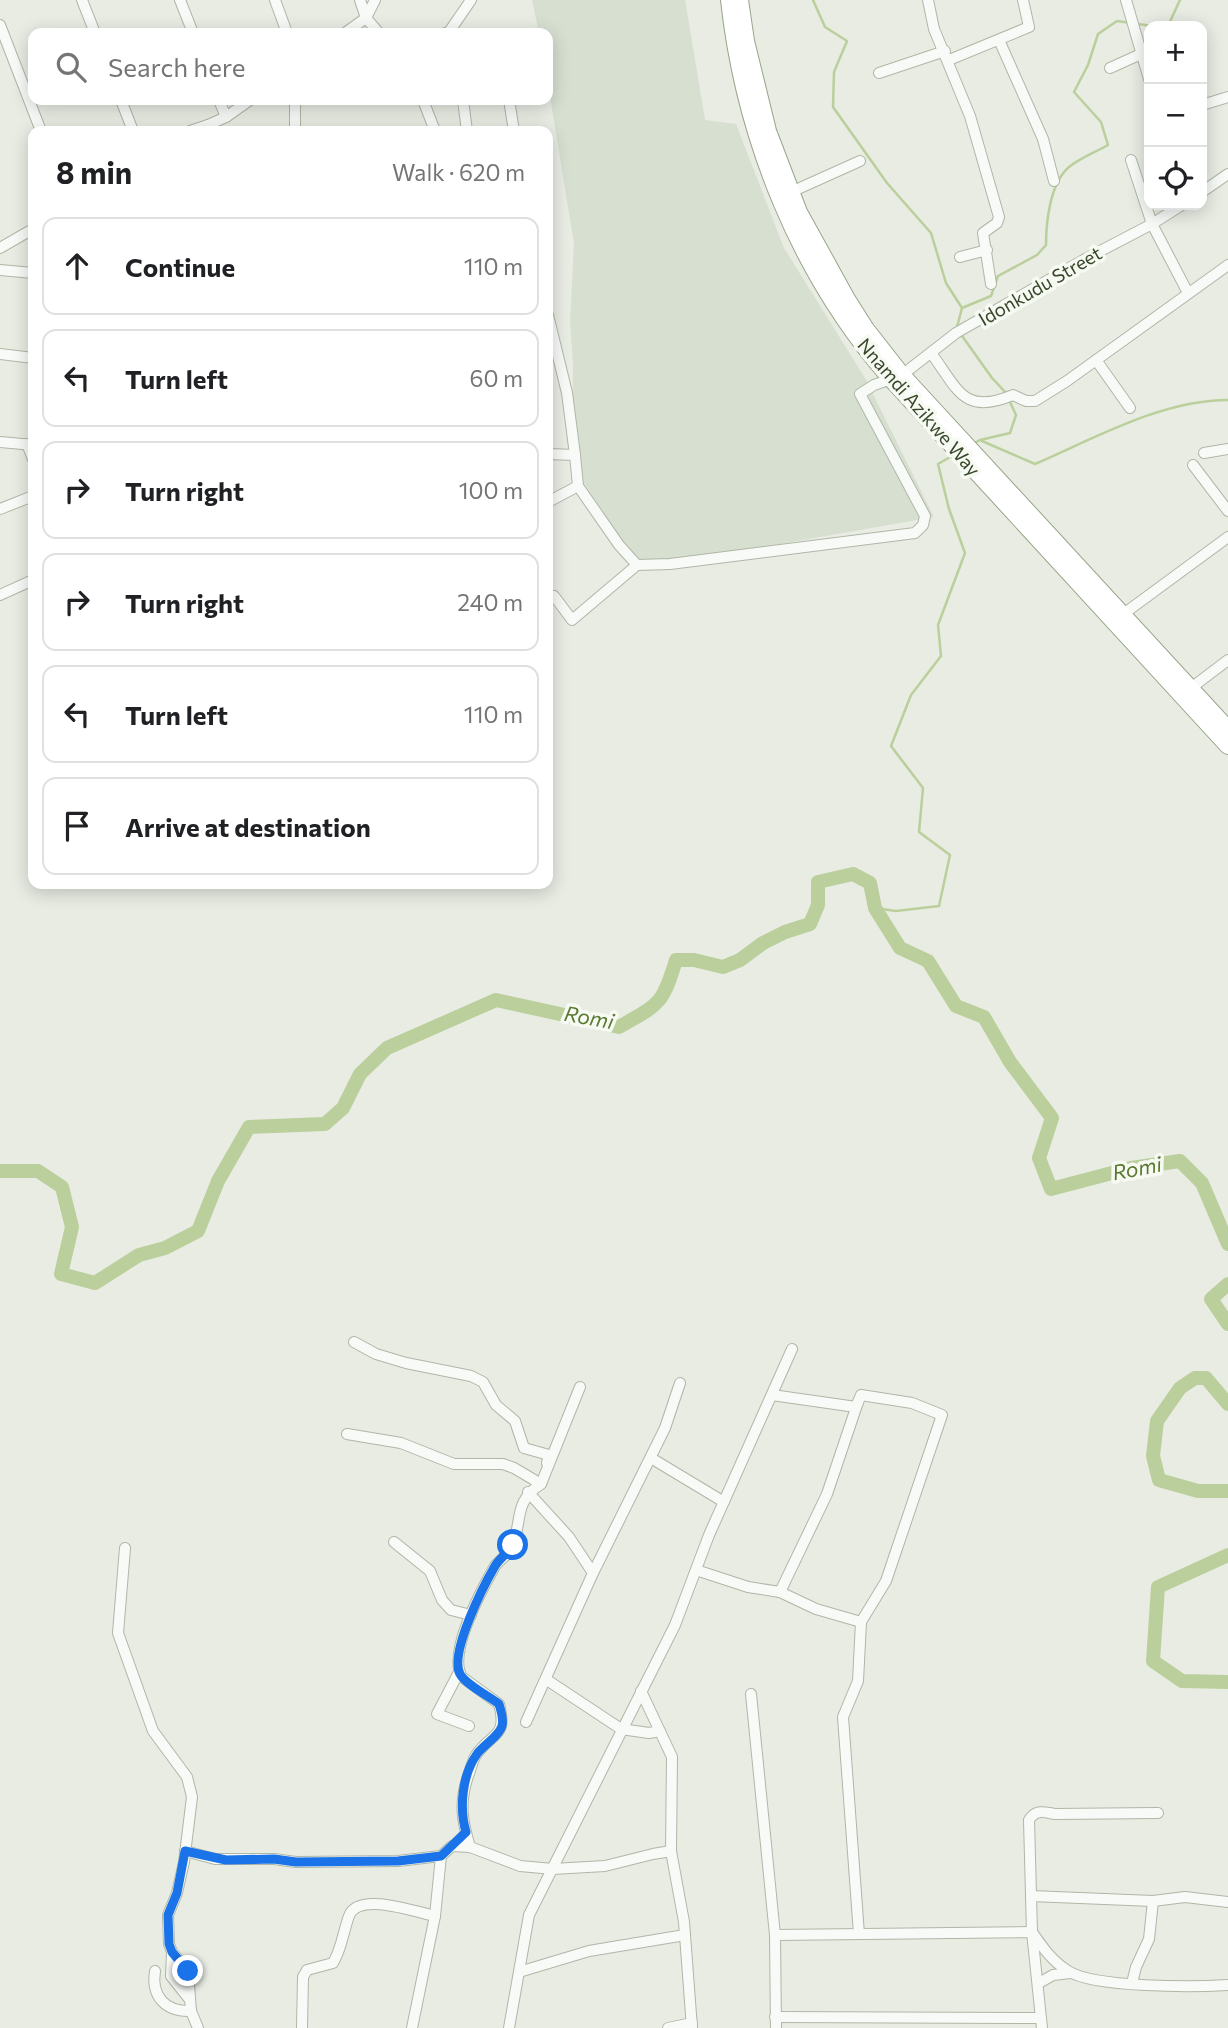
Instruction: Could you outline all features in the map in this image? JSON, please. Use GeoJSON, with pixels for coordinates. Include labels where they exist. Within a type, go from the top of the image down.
{"type":"FeatureCollection","features":[{"type":"Feature","properties":{"kind":"highway","name":"Nnamdi Azikwe Way"},"geometry":{"type":"LineString","coordinates":[[729,0],[742,79],[765,163],[805,251],[832,300],[869,353],[897,377],[1228,729]]}},
{"type":"Feature","properties":{"kind":"highway","name":"Nnamdi Azikwe Way"},"geometry":{"type":"LineString","coordinates":[[740,0],[760,101],[791,192],[813,239],[847,299],[897,377],[1228,746]]}},
{"type":"Feature","properties":{"kind":"street"},"geometry":{"type":"LineString","coordinates":[[82,0],[93,28]]}},
{"type":"Feature","properties":{"kind":"street"},"geometry":{"type":"LineString","coordinates":[[180,0],[191,28]]}},
{"type":"Feature","properties":{"kind":"street"},"geometry":{"type":"LineString","coordinates":[[275,0],[286,28]]}},
{"type":"Feature","properties":{"kind":"street"},"geometry":{"type":"LineString","coordinates":[[360,0],[366,18],[375,28]]}},
{"type":"Feature","properties":{"kind":"street"},"geometry":{"type":"LineString","coordinates":[[352,28],[366,18],[375,0]]}},
{"type":"Feature","properties":{"kind":"street"},"geometry":{"type":"LineString","coordinates":[[454,28],[471,0]]}},
{"type":"Feature","properties":{"kind":"street"},"geometry":{"type":"LineString","coordinates":[[928,0],[934,29],[947,55],[974,127],[999,217],[997,223],[984,231],[991,284]]}},
{"type":"Feature","properties":{"kind":"street"},"geometry":{"type":"LineString","coordinates":[[879,73],[999,40],[1029,27],[1023,0]]}},
{"type":"Feature","properties":{"kind":"street"},"geometry":{"type":"LineString","coordinates":[[1126,0],[1144,60]]}},
{"type":"Feature","properties":{"kind":"street"},"geometry":{"type":"LineString","coordinates":[[0,25],[28,97]]}},
{"type":"Feature","properties":{"kind":"street"},"geometry":{"type":"LineString","coordinates":[[999,40],[1043,139],[1054,181]]}},
{"type":"Feature","properties":{"kind":"street"},"geometry":{"type":"LineString","coordinates":[[1110,68],[1141,54]]}},
{"type":"Feature","properties":{"kind":"street"},"geometry":{"type":"LineString","coordinates":[[1207,103],[1228,97]]}},
{"type":"Feature","properties":{"kind":"street"},"geometry":{"type":"LineString","coordinates":[[31,105],[39,126]]}},
{"type":"Feature","properties":{"kind":"street"},"geometry":{"type":"LineString","coordinates":[[123,105],[131,126]]}},
{"type":"Feature","properties":{"kind":"street"},"geometry":{"type":"LineString","coordinates":[[221,105],[226,117]]}},
{"type":"Feature","properties":{"kind":"street"},"geometry":{"type":"LineString","coordinates":[[212,126],[243,105]]}},
{"type":"Feature","properties":{"kind":"street"},"geometry":{"type":"LineString","coordinates":[[295,105],[295,126]]}},
{"type":"Feature","properties":{"kind":"street"},"geometry":{"type":"LineString","coordinates":[[425,105],[433,126]]}},
{"type":"Feature","properties":{"kind":"street"},"geometry":{"type":"LineString","coordinates":[[464,105],[466,126]]}},
{"type":"Feature","properties":{"kind":"street"},"geometry":{"type":"LineString","coordinates":[[510,105],[513,126]]}},
{"type":"Feature","properties":{"kind":"street"},"geometry":{"type":"LineString","coordinates":[[1131,160],[1152,224],[1188,293]]}},
{"type":"Feature","properties":{"kind":"street"},"geometry":{"type":"LineString","coordinates":[[791,192],[860,161]]}},
{"type":"Feature","properties":{"kind":"street"},"geometry":{"type":"LineString","coordinates":[[1207,189],[1228,174]]}},
{"type":"Feature","properties":{"kind":"street","name":"Idonkudu Street"},"geometry":{"type":"LineString","coordinates":[[637,565],[670,564],[915,533],[923,525],[925,516],[860,394],[874,385],[897,377],[959,331],[1174,210]]}},
{"type":"Feature","properties":{"kind":"street"},"geometry":{"type":"LineString","coordinates":[[0,248],[28,232]]}},
{"type":"Feature","properties":{"kind":"street"},"geometry":{"type":"LineString","coordinates":[[960,257],[987,250]]}},
{"type":"Feature","properties":{"kind":"street"},"geometry":{"type":"LineString","coordinates":[[931,353],[965,399],[975,403],[1016,395],[1026,401],[1035,401],[1228,265]]}},
{"type":"Feature","properties":{"kind":"street"},"geometry":{"type":"LineString","coordinates":[[0,270],[28,273]]}},
{"type":"Feature","properties":{"kind":"street"},"geometry":{"type":"LineString","coordinates":[[553,336],[567,393],[578,486],[619,545],[637,565],[572,620],[553,600]]}},
{"type":"Feature","properties":{"kind":"street"},"geometry":{"type":"LineString","coordinates":[[0,354],[28,357]]}},
{"type":"Feature","properties":{"kind":"street"},"geometry":{"type":"LineString","coordinates":[[1096,360],[1130,408]]}},
{"type":"Feature","properties":{"kind":"street"},"geometry":{"type":"LineString","coordinates":[[0,442],[28,444]]}},
{"type":"Feature","properties":{"kind":"street"},"geometry":{"type":"LineString","coordinates":[[1204,453],[1228,449]]}},
{"type":"Feature","properties":{"kind":"street"},"geometry":{"type":"LineString","coordinates":[[553,454],[575,455]]}},
{"type":"Feature","properties":{"kind":"street"},"geometry":{"type":"LineString","coordinates":[[1193,465],[1228,511]]}},
{"type":"Feature","properties":{"kind":"street"},"geometry":{"type":"LineString","coordinates":[[553,499],[578,486]]}},
{"type":"Feature","properties":{"kind":"street"},"geometry":{"type":"LineString","coordinates":[[0,509],[28,498]]}},
{"type":"Feature","properties":{"kind":"street"},"geometry":{"type":"LineString","coordinates":[[1122,615],[1228,537]]}},
{"type":"Feature","properties":{"kind":"street"},"geometry":{"type":"LineString","coordinates":[[0,595],[28,582]]}},
{"type":"Feature","properties":{"kind":"street"},"geometry":{"type":"LineString","coordinates":[[1191,688],[1228,660]]}},
{"type":"Feature","properties":{"kind":"street"},"geometry":{"type":"LineString","coordinates":[[354,1342],[376,1354],[471,1376],[483,1382],[496,1405],[515,1421],[524,1448],[549,1455],[541,1484]]}},
{"type":"Feature","properties":{"kind":"street"},"geometry":{"type":"LineString","coordinates":[[509,2028],[529,1915],[675,1625],[724,1502],[792,1349]]}},
{"type":"Feature","properties":{"kind":"street"},"geometry":{"type":"LineString","coordinates":[[526,1721],[547,1680],[593,1573],[665,1429],[680,1383]]}},
{"type":"Feature","properties":{"kind":"street"},"geometry":{"type":"LineString","coordinates":[[470,1847],[462,1818],[462,1792],[475,1756],[502,1729],[503,1721],[499,1704],[459,1672],[457,1664],[464,1630],[497,1563],[513,1545],[518,1517],[528,1492],[541,1484],[580,1387]]}},
{"type":"Feature","properties":{"kind":"street"},"geometry":{"type":"LineString","coordinates":[[772,1395],[856,1407],[861,1395]]}},
{"type":"Feature","properties":{"kind":"street"},"geometry":{"type":"LineString","coordinates":[[780,1592],[827,1493],[861,1395]]}},
{"type":"Feature","properties":{"kind":"street"},"geometry":{"type":"LineString","coordinates":[[859,1934],[843,1717],[858,1681],[861,1622],[886,1581],[942,1415],[912,1404],[861,1395]]}},
{"type":"Feature","properties":{"kind":"street"},"geometry":{"type":"LineString","coordinates":[[347,1434],[401,1443],[454,1464],[503,1464],[541,1484]]}},
{"type":"Feature","properties":{"kind":"street"},"geometry":{"type":"LineString","coordinates":[[651,1458],[724,1502]]}},
{"type":"Feature","properties":{"kind":"street"},"geometry":{"type":"LineString","coordinates":[[528,1492],[569,1537],[593,1573]]}},
{"type":"Feature","properties":{"kind":"street"},"geometry":{"type":"LineString","coordinates":[[394,1542],[430,1571],[442,1600],[451,1610],[471,1615]]}},
{"type":"Feature","properties":{"kind":"street"},"geometry":{"type":"LineString","coordinates":[[125,1548],[118,1633],[153,1731],[187,1777],[192,1797],[177,1893],[168,1915],[169,1944],[172,1952],[188,1971],[190,2006]]}},
{"type":"Feature","properties":{"kind":"street"},"geometry":{"type":"LineString","coordinates":[[696,1570],[748,1587],[780,1592],[816,1609],[861,1622]]}},
{"type":"Feature","properties":{"kind":"street"},"geometry":{"type":"LineString","coordinates":[[459,1672],[437,1714],[469,1726]]}},
{"type":"Feature","properties":{"kind":"street"},"geometry":{"type":"LineString","coordinates":[[547,1680],[621,1729],[649,1733],[660,1731]]}},
{"type":"Feature","properties":{"kind":"street"},"geometry":{"type":"LineString","coordinates":[[641,1691],[672,1757],[673,1767],[671,1852],[685,1936],[692,2026],[668,2028]]}},
{"type":"Feature","properties":{"kind":"street"},"geometry":{"type":"LineString","coordinates":[[751,1694],[775,1935],[776,2028]]}},
{"type":"Feature","properties":{"kind":"street"},"geometry":{"type":"LineString","coordinates":[[775,2017],[1042,2023],[1032,1932],[1029,1820],[1038,1812],[1158,1813]]}},
{"type":"Feature","properties":{"kind":"street"},"geometry":{"type":"LineString","coordinates":[[185,1851],[215,1859],[274,1859],[296,1862],[398,1861],[441,1856],[466,1832]]}},
{"type":"Feature","properties":{"kind":"street"},"geometry":{"type":"LineString","coordinates":[[452,1846],[470,1847],[520,1866],[553,1868],[606,1866],[665,1851],[671,1852]]}},
{"type":"Feature","properties":{"kind":"street"},"geometry":{"type":"LineString","coordinates":[[412,2028],[435,1916],[441,1856]]}},
{"type":"Feature","properties":{"kind":"street"},"geometry":{"type":"LineString","coordinates":[[1031,1896],[1153,1901],[1185,1897],[1228,1902]]}},
{"type":"Feature","properties":{"kind":"street"},"geometry":{"type":"LineString","coordinates":[[1132,1983],[1149,1938],[1153,1901]]}},
{"type":"Feature","properties":{"kind":"street"},"geometry":{"type":"LineString","coordinates":[[302,2028],[303,1977],[307,1970],[333,1963],[339,1954],[350,1913],[355,1908],[381,1903],[435,1916]]}},
{"type":"Feature","properties":{"kind":"street"},"geometry":{"type":"LineString","coordinates":[[775,1935],[1032,1932]]}},
{"type":"Feature","properties":{"kind":"street"},"geometry":{"type":"LineString","coordinates":[[1032,1932],[1049,1956],[1070,1973],[1091,1980],[1228,1985]]}},
{"type":"Feature","properties":{"kind":"street"},"geometry":{"type":"LineString","coordinates":[[519,1972],[589,1951],[685,1936]]}},
{"type":"Feature","properties":{"kind":"street"},"geometry":{"type":"LineString","coordinates":[[172,1952],[169,1969],[171,1976],[190,2006],[198,2028]]}},
{"type":"Feature","properties":{"kind":"street"},"geometry":{"type":"LineString","coordinates":[[155,1971],[155,1993],[160,2000],[172,2008],[190,2006]]}},
{"type":"Feature","properties":{"kind":"street"},"geometry":{"type":"LineString","coordinates":[[1039,1983],[1053,1975],[1070,1973]]}},
{"type":"Feature","properties":{"kind":"shaded area"},"geometry":{"type":"Polygon","coordinates":[[[532,0],[685,0],[705,120],[736,124],[784,248],[865,378],[934,517],[639,569],[572,464],[573,365],[570,321],[574,244],[551,105],[553,28],[538,28],[532,0]]]}},
{"type":"Feature","properties":{"kind":"waterway"},"geometry":{"type":"LineString","coordinates":[[813,0],[825,27],[847,41],[834,72],[833,107],[887,183],[931,233],[946,283],[962,308]]}},
{"type":"Feature","properties":{"kind":"waterway"},"geometry":{"type":"LineString","coordinates":[[1170,21],[1180,0]]}},
{"type":"Feature","properties":{"kind":"waterway"},"geometry":{"type":"LineString","coordinates":[[957,327],[962,308],[991,296],[998,276],[1037,255],[1046,245],[1050,203],[1057,183],[1069,167],[1108,145],[1101,122],[1074,92],[1088,65],[1098,34],[1117,21],[1131,23]]}},
{"type":"Feature","properties":{"kind":"waterway"},"geometry":{"type":"LineString","coordinates":[[1138,24],[1144,25]]}},
{"type":"Feature","properties":{"kind":"waterway"},"geometry":{"type":"LineString","coordinates":[[960,333],[992,378],[1007,394]]}},
{"type":"Feature","properties":{"kind":"waterway"},"geometry":{"type":"LineString","coordinates":[[973,444],[1010,433],[1016,415],[1009,400]]}},
{"type":"Feature","properties":{"kind":"waterway"},"geometry":{"type":"LineString","coordinates":[[982,441],[1035,464],[1154,413],[1178,406],[1228,400]]}},
{"type":"Feature","properties":{"kind":"waterway"},"geometry":{"type":"LineString","coordinates":[[875,908],[896,911],[939,906],[950,855],[919,832],[923,788],[891,746],[911,695],[941,656],[938,625],[965,553],[949,509],[938,464],[952,456]]}},
{"type":"Feature","properties":{"kind":"waterway","name":"Romi"},"geometry":{"type":"LineString","coordinates":[[0,1171],[38,1171],[62,1187],[72,1227],[61,1274],[95,1283],[139,1255],[165,1248],[198,1231],[218,1181],[249,1127],[325,1124],[343,1108],[360,1074],[387,1048],[496,1000],[619,1027],[657,1002],[667,987],[676,960],[694,960],[723,967],[740,960],[763,943],[810,924],[818,905],[818,882],[853,874],[870,883],[875,908],[900,948],[928,961],[956,1006],[984,1017],[1010,1062],[1052,1118],[1039,1158],[1051,1189],[1131,1168],[1180,1161],[1202,1183],[1228,1244]]}},
{"type":"Feature","properties":{"kind":"waterway","name":"Romi"},"geometry":{"type":"LineString","coordinates":[[1228,1284],[1211,1299],[1228,1324]]}},
{"type":"Feature","properties":{"kind":"waterway","name":"Romi"},"geometry":{"type":"LineString","coordinates":[[1228,1404],[1206,1378],[1195,1378],[1180,1388],[1157,1421],[1153,1456],[1159,1480],[1198,1491],[1228,1491]]}},
{"type":"Feature","properties":{"kind":"waterway","name":"Romi"},"geometry":{"type":"LineString","coordinates":[[1228,1555],[1158,1587],[1153,1661],[1182,1681],[1228,1682]]}},
{"type":"Feature","properties":{"kind":"route"},"geometry":{"type":"LineString","coordinates":[[188,1971],[176,1958],[169,1944],[168,1915],[177,1893],[185,1851],[226,1860],[398,1861],[441,1856],[466,1832],[462,1818],[462,1792],[475,1756],[502,1729],[503,1721],[499,1704],[462,1677],[457,1664],[464,1630],[484,1587],[497,1563],[513,1545]]}}]}
